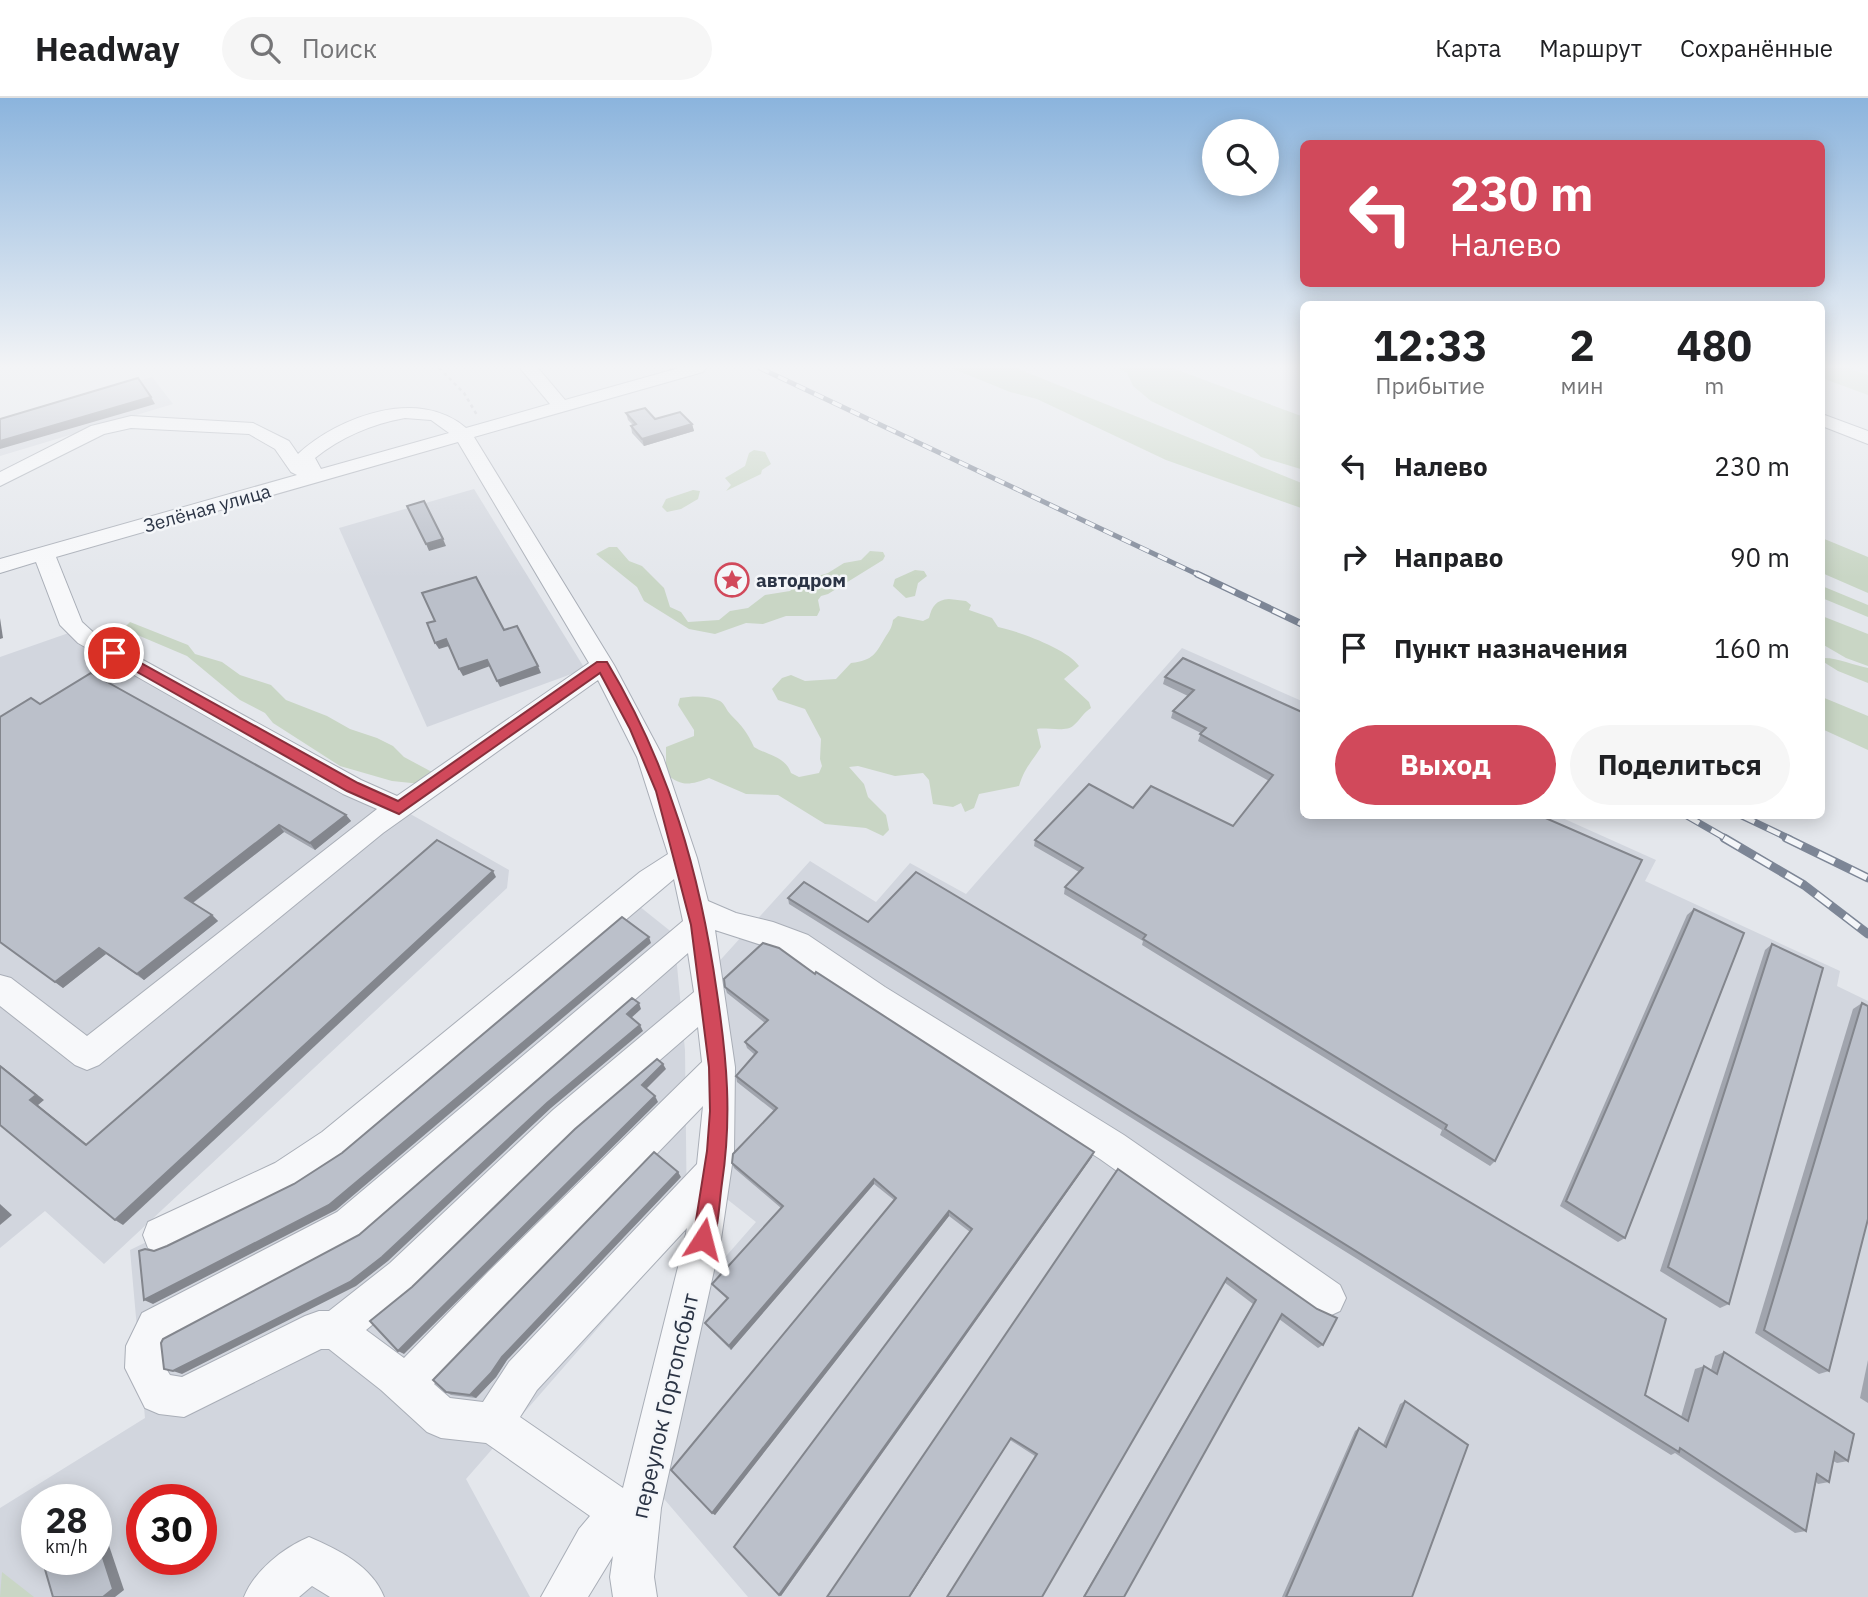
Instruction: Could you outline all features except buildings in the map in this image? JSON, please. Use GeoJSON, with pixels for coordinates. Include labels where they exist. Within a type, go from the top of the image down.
{"type":"FeatureCollection","features":[{"type":"Feature","properties":{"kind":"street"},"geometry":{"type":"LineString","coordinates":[[0,480],[81,438]]}},
{"type":"Feature","properties":{"kind":"street"},"geometry":{"type":"LineString","coordinates":[[269,438],[282,445],[298,468],[315,477]]}},
{"type":"Feature","properties":{"kind":"street"},"geometry":{"type":"LineString","coordinates":[[315,477],[305,457],[328,438]]}},
{"type":"Feature","properties":{"kind":"street","name":"Зелёная улица"},"geometry":{"type":"LineString","coordinates":[[0,566],[453,438]]}},
{"type":"Feature","properties":{"kind":"street","name":"переулок Гортопсбыт"},"geometry":{"type":"LineString","coordinates":[[477,438],[650,757],[683,858],[697,917],[710,997],[719,1067],[720,1111],[714,1172],[686,1320],[631,1510],[635,1597]]}},
{"type":"Feature","properties":{"kind":"street"},"geometry":{"type":"LineString","coordinates":[[44,555],[72,625],[86,638],[352,787],[399,808]]}},
{"type":"Feature","properties":{"kind":"street"},"geometry":{"type":"LineString","coordinates":[[0,988],[88,1055],[399,808],[602,665]]}},
{"type":"Feature","properties":{"kind":"street"},"geometry":{"type":"LineString","coordinates":[[161,1235],[287,1175],[334,1144],[650,880],[683,858]]}},
{"type":"Feature","properties":{"kind":"street"},"geometry":{"type":"LineString","coordinates":[[563,1597],[594,1544],[631,1510],[493,1423],[441,1418],[406,1385],[335,1331],[319,1330],[184,1397],[159,1395],[141,1367],[144,1345],[156,1327],[310,1248],[350,1224],[697,917],[773,934],[797,944],[874,997],[1112,1147],[1327,1298]]}},
{"type":"Feature","properties":{"kind":"street"},"geometry":{"type":"LineString","coordinates":[[335,1331],[403,1276],[565,1121],[710,997]]}},
{"type":"Feature","properties":{"kind":"street"},"geometry":{"type":"LineString","coordinates":[[406,1385],[501,1285],[719,1067]]}},
{"type":"Feature","properties":{"kind":"street"},"geometry":{"type":"LineString","coordinates":[[493,1423],[523,1376],[714,1172]]}},
{"type":"Feature","properties":{"kind":"street"},"geometry":{"type":"LineString","coordinates":[[266,1597],[309,1559],[344,1580],[362,1597]]}},
{"type":"Feature","properties":{"kind":"shaded area"},"geometry":{"type":"Polygon","coordinates":[[[0,438],[60,438],[0,456],[0,438]]]}},
{"type":"Feature","properties":{"kind":"shaded area"},"geometry":{"type":"Polygon","coordinates":[[[474,489],[585,669],[427,727],[339,528],[474,489]]]}},
{"type":"Feature","properties":{"kind":"shaded area"},"geometry":{"type":"Polygon","coordinates":[[[83,628],[509,870],[507,888],[104,1264],[45,1211],[0,1248],[0,657],[83,628]]]}},
{"type":"Feature","properties":{"kind":"shaded area"},"geometry":{"type":"Polygon","coordinates":[[[1182,648],[1300,700],[1300,819],[1565,819],[1656,860],[1645,881],[1840,971],[1837,986],[1868,1001],[1868,1597],[748,1597],[659,1493],[706,1279],[756,1222],[718,1192],[714,967],[810,861],[876,902],[910,863],[966,894],[1182,648]]]}},
{"type":"Feature","properties":{"kind":"shaded area"},"geometry":{"type":"Polygon","coordinates":[[[634,902],[674,934],[685,1050],[687,1226],[466,1479],[530,1597],[0,1597],[0,1508],[21,1495],[21,1575],[112,1575],[112,1484],[39,1484],[145,1418],[130,1250],[312,1161],[634,902]]]}},
{"type":"Feature","properties":{"kind":"green space"},"geometry":{"type":"Polygon","coordinates":[[[1119,438],[1190,438],[1300,482],[1300,508],[1166,460],[1119,438]]]}},
{"type":"Feature","properties":{"kind":"green space"},"geometry":{"type":"Polygon","coordinates":[[[1229,438],[1300,438],[1300,469],[1261,457],[1252,449],[1229,438]]]}},
{"type":"Feature","properties":{"kind":"green space"},"geometry":{"type":"Polygon","coordinates":[[[754,450],[765,452],[771,464],[762,470],[761,474],[726,491],[731,485],[725,478],[745,466],[749,453],[754,450]]]}},
{"type":"Feature","properties":{"kind":"green space"},"geometry":{"type":"Polygon","coordinates":[[[693,490],[700,491],[698,499],[681,509],[667,512],[662,507],[666,499],[693,490]]]}},
{"type":"Feature","properties":{"kind":"green space"},"geometry":{"type":"Polygon","coordinates":[[[1825,539],[1868,557],[1868,593],[1825,574],[1825,539]]]}},
{"type":"Feature","properties":{"kind":"green space"},"geometry":{"type":"Polygon","coordinates":[[[609,547],[617,547],[629,561],[642,566],[664,588],[670,607],[681,612],[688,622],[719,620],[730,611],[748,608],[765,595],[790,591],[799,582],[828,573],[844,563],[861,560],[870,551],[883,552],[885,556],[883,560],[821,596],[818,600],[820,610],[817,616],[786,616],[763,624],[746,623],[715,634],[689,629],[644,601],[637,587],[596,554],[609,547]]]}},
{"type":"Feature","properties":{"kind":"green space"},"geometry":{"type":"Polygon","coordinates":[[[915,570],[924,571],[927,576],[918,583],[915,596],[906,598],[893,586],[895,579],[915,570]]]}},
{"type":"Feature","properties":{"kind":"green space"},"geometry":{"type":"Polygon","coordinates":[[[1825,587],[1868,605],[1868,617],[1825,599],[1825,587]]]}},
{"type":"Feature","properties":{"kind":"green space"},"geometry":{"type":"Polygon","coordinates":[[[949,599],[966,601],[971,605],[969,610],[992,618],[998,627],[1054,647],[1079,666],[1064,679],[1089,702],[1091,708],[1071,727],[1037,729],[1041,747],[1019,786],[979,794],[974,808],[965,812],[961,803],[953,807],[933,804],[929,780],[923,773],[895,776],[858,766],[849,767],[864,784],[868,797],[886,815],[889,830],[883,836],[866,828],[825,824],[778,795],[746,794],[709,778],[682,783],[666,774],[666,747],[694,736],[694,730],[678,705],[680,698],[695,696],[722,702],[754,747],[781,760],[791,773],[799,777],[819,773],[822,766],[821,739],[805,709],[778,700],[772,689],[782,678],[791,675],[805,681],[836,679],[851,663],[873,655],[898,616],[923,621],[929,618],[935,604],[949,599]]]}},
{"type":"Feature","properties":{"kind":"green space"},"geometry":{"type":"Polygon","coordinates":[[[1825,617],[1868,634],[1868,666],[1846,658],[1825,646],[1825,617]]]}},
{"type":"Feature","properties":{"kind":"green space"},"geometry":{"type":"Polygon","coordinates":[[[130,622],[188,645],[195,654],[222,662],[240,675],[271,685],[286,700],[377,738],[432,772],[421,784],[392,781],[340,766],[273,723],[265,713],[240,700],[187,656],[135,634],[125,627],[130,622]]]}},
{"type":"Feature","properties":{"kind":"green space"},"geometry":{"type":"Polygon","coordinates":[[[1825,658],[1868,668],[1868,683],[1825,663],[1825,658]]]}},
{"type":"Feature","properties":{"kind":"green space"},"geometry":{"type":"Polygon","coordinates":[[[1825,698],[1868,716],[1868,750],[1825,730],[1825,698]]]}},
{"type":"Feature","properties":{"kind":"green space"},"geometry":{"type":"Polygon","coordinates":[[[2,1572],[34,1597],[0,1597],[2,1572]]]}},
{"type":"Feature","properties":{"kind":"railway"},"geometry":{"type":"LineString","coordinates":[[908,438],[1201,576]]}},
{"type":"Feature","properties":{"kind":"railway"},"geometry":{"type":"LineString","coordinates":[[1197,574],[1300,623]]}},
{"type":"Feature","properties":{"kind":"railway"},"geometry":{"type":"LineString","coordinates":[[1692,819],[1727,839]]}},
{"type":"Feature","properties":{"kind":"railway"},"geometry":{"type":"LineString","coordinates":[[1748,819],[1790,839]]}},
{"type":"Feature","properties":{"kind":"railway"},"geometry":{"type":"LineString","coordinates":[[1724,838],[1804,885],[1868,934]]}},
{"type":"Feature","properties":{"kind":"railway"},"geometry":{"type":"LineString","coordinates":[[1786,838],[1868,878]]}},
{"type":"Feature","properties":{"kind":"place","name":"автодром"},"geometry":{"type":"Point","coordinates":[732,580]}},
{"type":"Feature","properties":{"kind":"route"},"geometry":{"type":"LineString","coordinates":[[114,653],[352,787],[399,808],[602,665],[637,729],[663,791],[699,925],[719,1067],[720,1111],[717,1151],[703,1239]]}}]}
